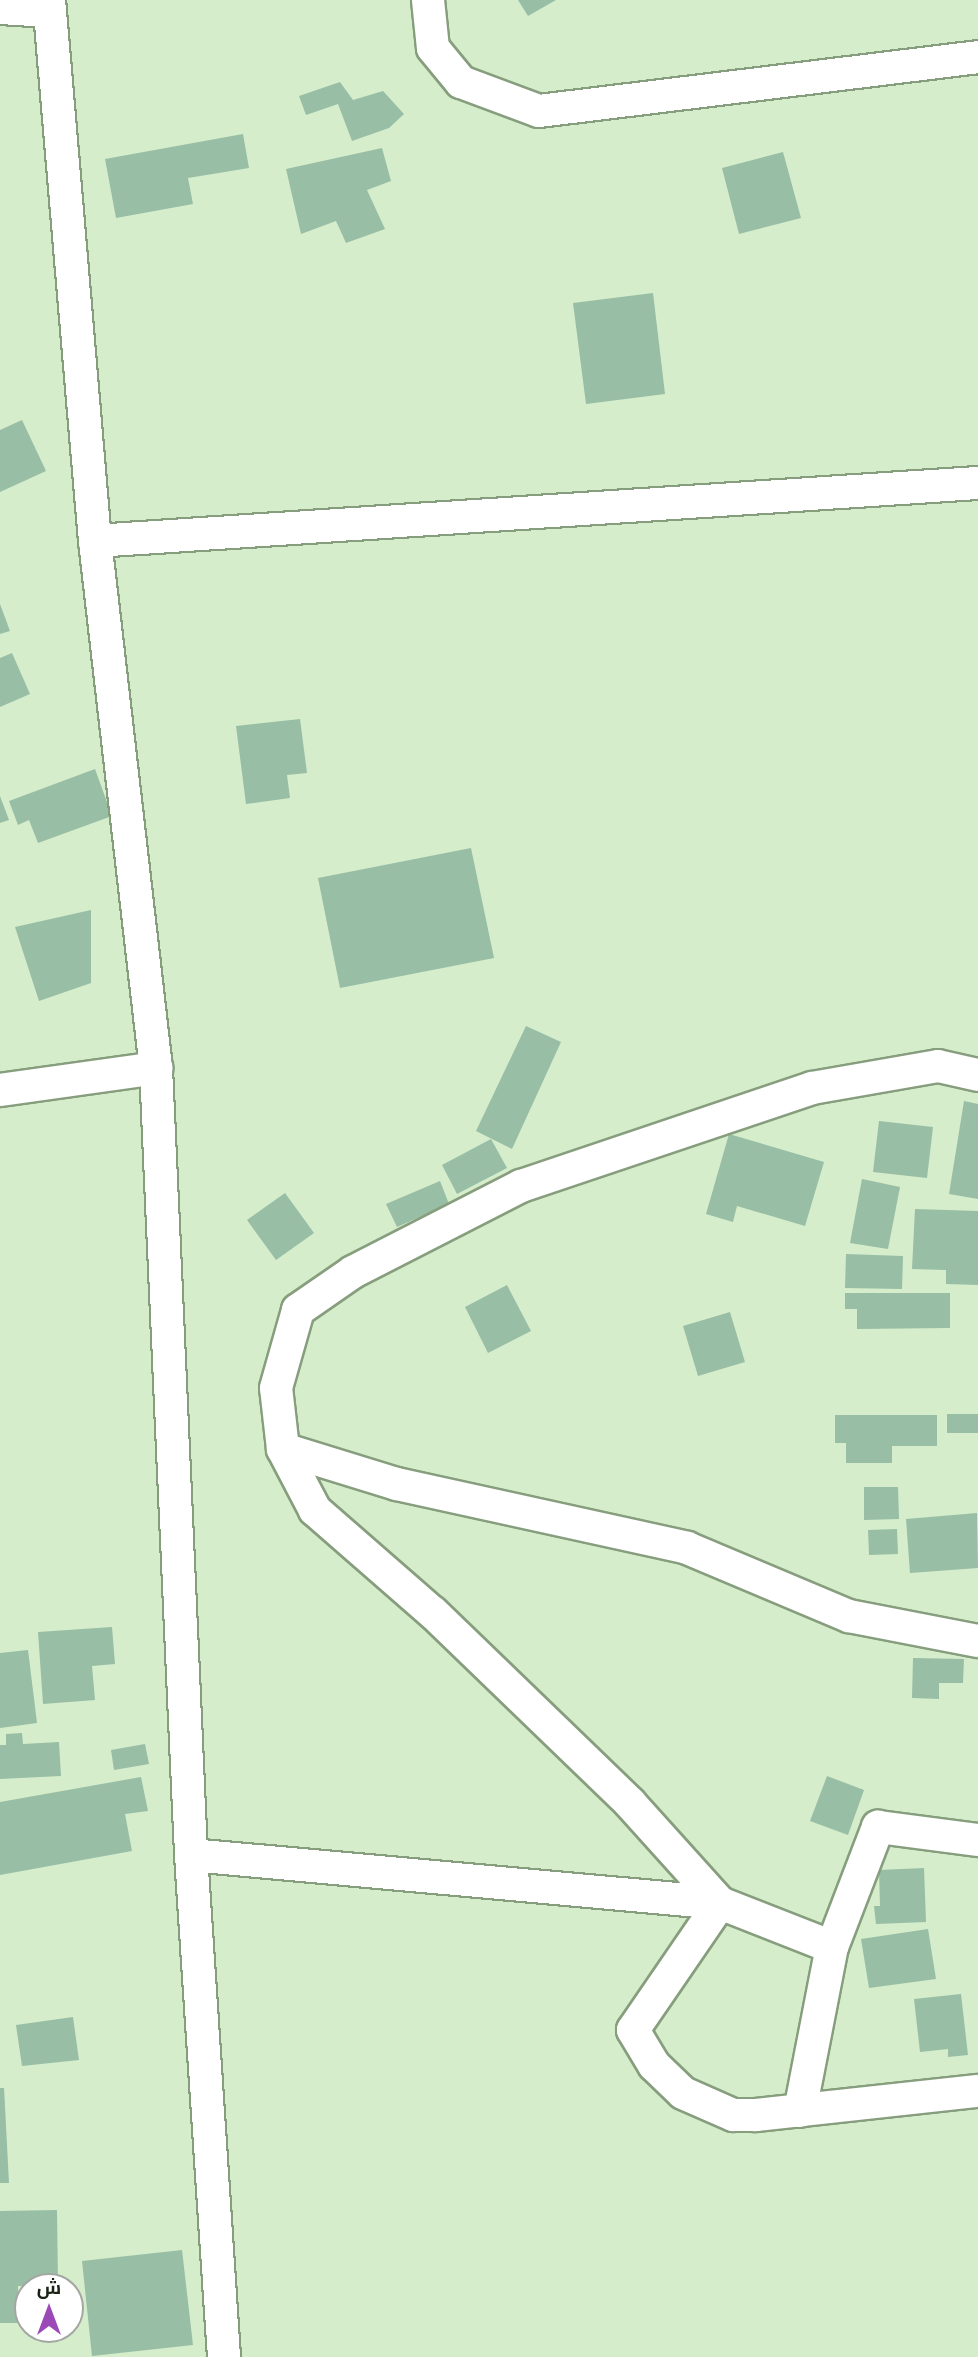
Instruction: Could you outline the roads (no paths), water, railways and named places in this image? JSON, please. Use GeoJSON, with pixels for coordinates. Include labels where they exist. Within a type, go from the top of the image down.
{"type":"FeatureCollection","features":[{"type":"Feature","properties":{"kind":"street"},"geometry":{"type":"LineString","coordinates":[[428,0],[433,48],[461,82],[538,110],[978,57]]}},
{"type":"Feature","properties":{"kind":"street"},"geometry":{"type":"LineString","coordinates":[[0,8],[49,5],[95,541],[156,1068],[191,1855],[224,2357]]}},
{"type":"Feature","properties":{"kind":"street"},"geometry":{"type":"LineString","coordinates":[[95,541],[978,483]]}},
{"type":"Feature","properties":{"kind":"street"},"geometry":{"type":"LineString","coordinates":[[720,1903],[630,1803],[433,1613],[315,1510],[283,1449],[276,1388],[298,1310],[354,1272],[521,1186],[812,1088],[938,1066],[978,1074]]}},
{"type":"Feature","properties":{"kind":"street"},"geometry":{"type":"LineString","coordinates":[[0,1090],[156,1068]]}},
{"type":"Feature","properties":{"kind":"street"},"geometry":{"type":"LineString","coordinates":[[283,1449],[397,1484],[687,1548],[849,1616],[978,1641]]}},
{"type":"Feature","properties":{"kind":"street"},"geometry":{"type":"LineString","coordinates":[[800,2111],[832,1947],[878,1827],[978,1840]]}},
{"type":"Feature","properties":{"kind":"street"},"geometry":{"type":"LineString","coordinates":[[191,1855],[720,1903],[832,1947]]}},
{"type":"Feature","properties":{"kind":"street"},"geometry":{"type":"LineString","coordinates":[[720,1903],[633,2030],[654,2064],[683,2093],[733,2115],[800,2111],[978,2091]]}}]}
